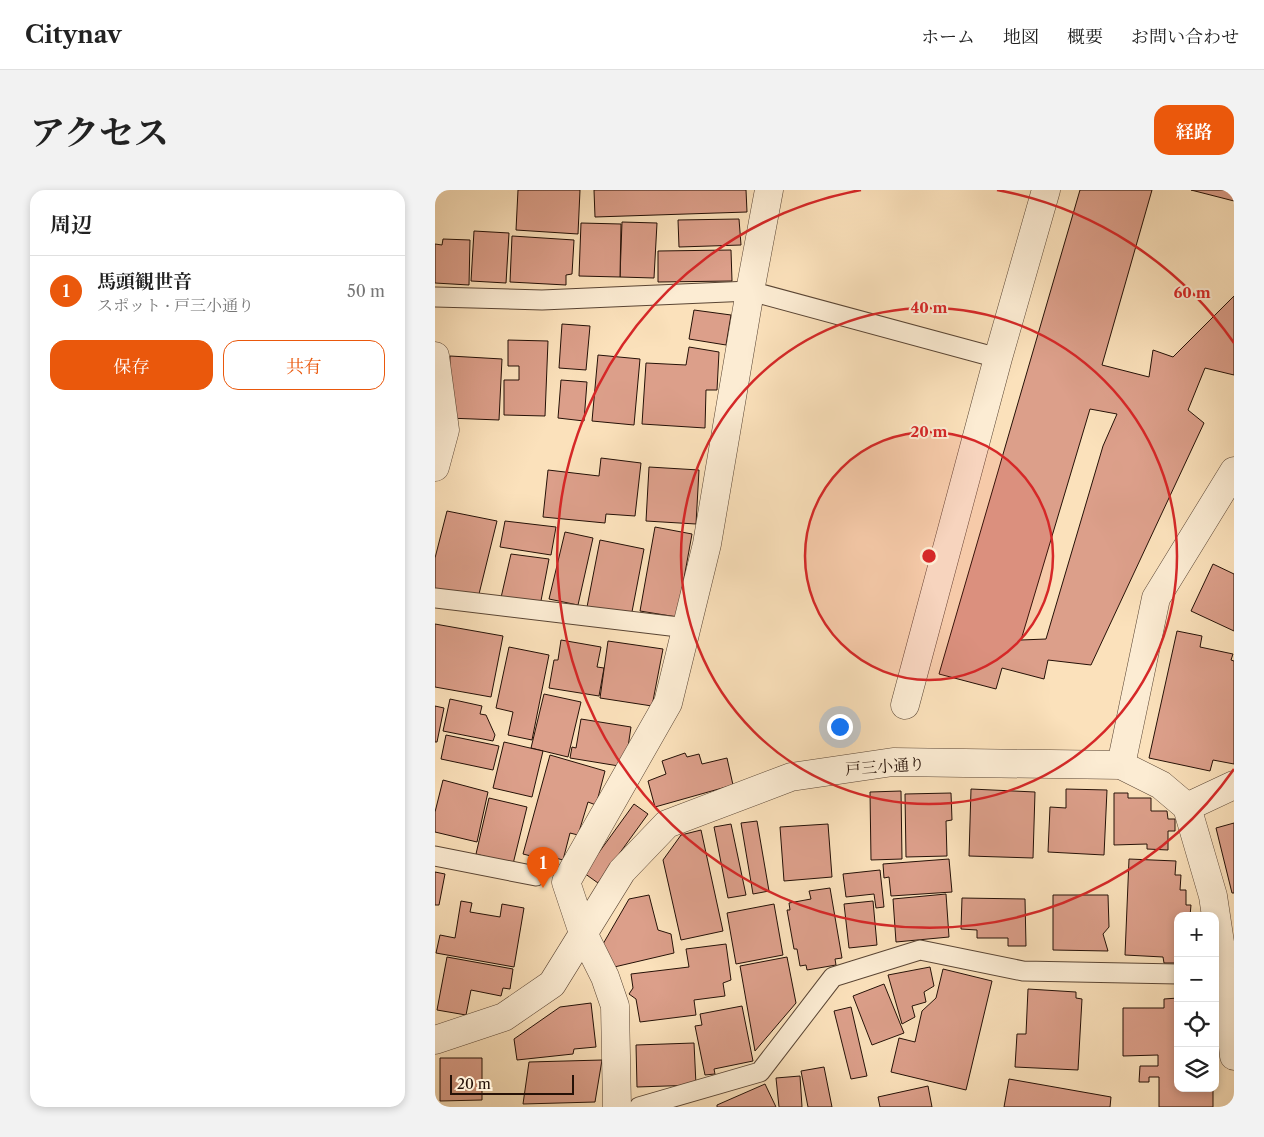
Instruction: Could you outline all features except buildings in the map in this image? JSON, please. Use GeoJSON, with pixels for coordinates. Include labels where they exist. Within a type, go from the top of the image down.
{"type":"FeatureCollection","features":[{"type":"Feature","properties":{"kind":"street"},"geometry":{"type":"LineString","coordinates":[[617,1107],[615,1006],[605,976],[583,933],[566,882],[668,702],[707,544],[769,190]]}},
{"type":"Feature","properties":{"kind":"street"},"geometry":{"type":"LineString","coordinates":[[905,705],[998,358],[1046,190]]}},
{"type":"Feature","properties":{"kind":"street"},"geometry":{"type":"LineString","coordinates":[[435,356],[445,430],[435,464]]}},
{"type":"Feature","properties":{"kind":"street"},"geometry":{"type":"LineString","coordinates":[[1234,471],[1156,598],[1121,765],[1161,785],[1187,807],[1213,896],[1220,975],[1234,1056]]}},
{"type":"Feature","properties":{"kind":"street","name":"戸三小通り"},"geometry":{"type":"LineString","coordinates":[[435,1040],[504,1017],[552,984],[623,871],[667,824],[791,777],[893,762],[1121,765]]}},
{"type":"Feature","properties":{"kind":"street"},"geometry":{"type":"LineString","coordinates":[[1187,807],[1234,786]]}},
{"type":"Feature","properties":{"kind":"lane"},"geometry":{"type":"LineString","coordinates":[[435,297],[542,300],[750,291],[998,358]]}},
{"type":"Feature","properties":{"kind":"lane"},"geometry":{"type":"LineString","coordinates":[[435,598],[687,628]]}},
{"type":"Feature","properties":{"kind":"lane"},"geometry":{"type":"LineString","coordinates":[[435,856],[536,876]]}},
{"type":"Feature","properties":{"kind":"lane"},"geometry":{"type":"LineString","coordinates":[[639,1107],[760,1072],[833,977],[920,950],[1023,971],[1174,974]]}},
{"type":"Feature","properties":{"kind":"place","name":"馬頭観世音"},"geometry":{"type":"Point","coordinates":[543,888]}}]}
